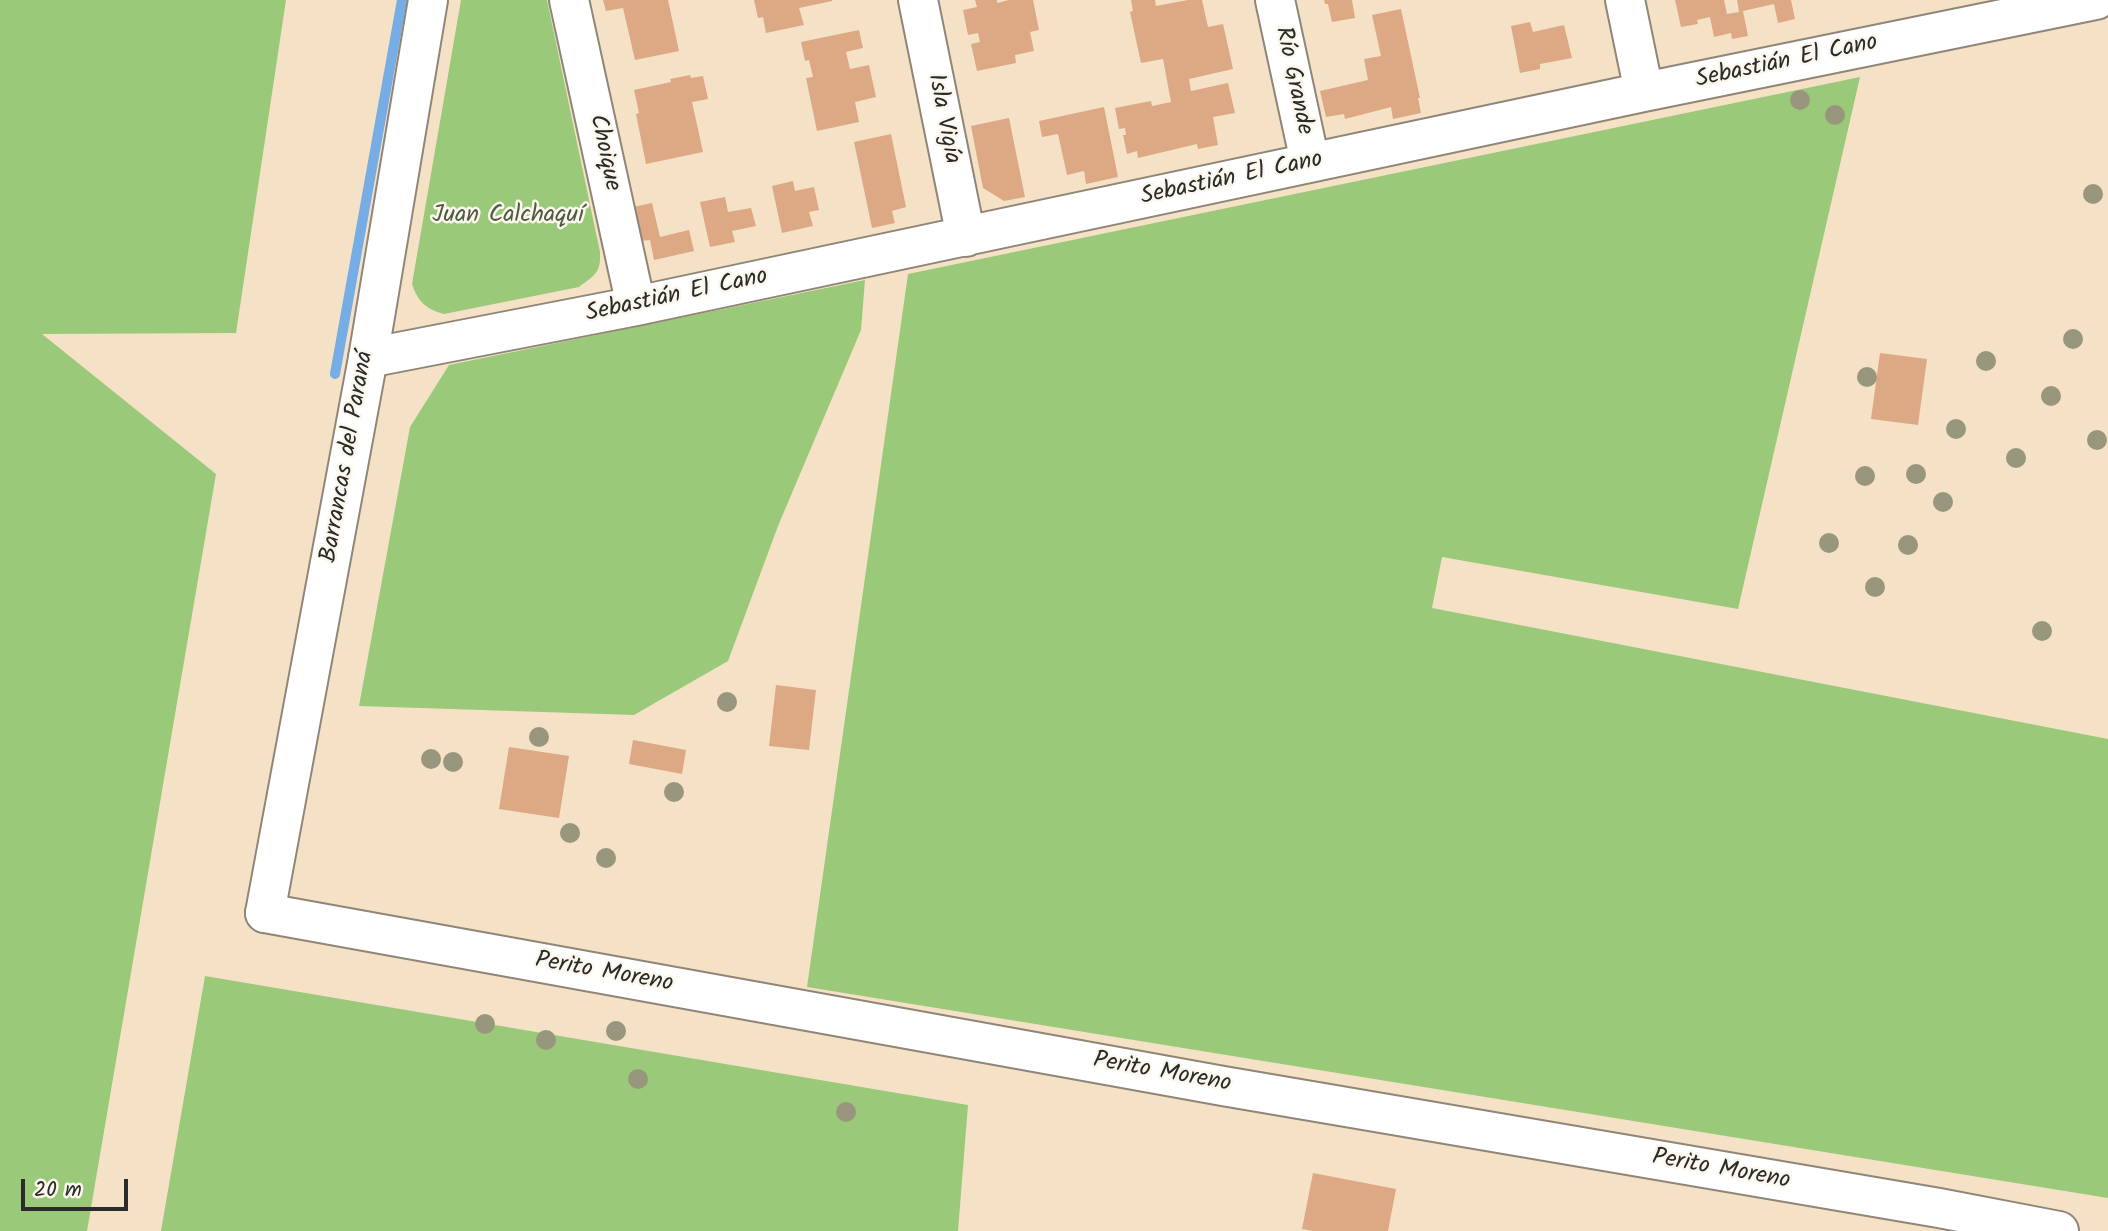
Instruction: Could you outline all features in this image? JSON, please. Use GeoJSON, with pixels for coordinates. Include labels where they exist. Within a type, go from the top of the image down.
{"type":"FeatureCollection","features":[{"type":"Feature","properties":{"kind":"street","name":"Barrancas del Paraná"},"geometry":{"type":"LineString","coordinates":[[265,913],[368,358],[428,0]]}},
{"type":"Feature","properties":{"kind":"street","name":"Choique"},"geometry":{"type":"LineString","coordinates":[[569,0],[636,306]]}},
{"type":"Feature","properties":{"kind":"street","name":"Isla Vigía"},"geometry":{"type":"LineString","coordinates":[[918,0],[966,237]]}},
{"type":"Feature","properties":{"kind":"street","name":"Río Grande"},"geometry":{"type":"LineString","coordinates":[[1275,0],[1310,162]]}},
{"type":"Feature","properties":{"kind":"street"},"geometry":{"type":"LineString","coordinates":[[1625,0],[1644,92]]}},
{"type":"Feature","properties":{"kind":"street","name":"Sebastián El Cano"},"geometry":{"type":"LineString","coordinates":[[368,358],[636,306],[1644,92],[1978,11],[2096,0]]}},
{"type":"Feature","properties":{"kind":"street","name":"Perito Moreno"},"geometry":{"type":"LineString","coordinates":[[265,913],[1237,1088],[2060,1231]]}},
{"type":"Feature","properties":{"kind":"green space"},"geometry":{"type":"Polygon","coordinates":[[[0,0],[286,0],[236,333],[42,334],[216,474],[87,1231],[0,1231],[0,0]]]}},
{"type":"Feature","properties":{"kind":"green space","name":"Juan Calchaquí"},"geometry":{"type":"Polygon","coordinates":[[[461,0],[547,0],[600,259],[596,273],[579,287],[444,314],[423,304],[412,284],[461,0]]]}},
{"type":"Feature","properties":{"kind":"green space"},"geometry":{"type":"Polygon","coordinates":[[[1860,77],[1738,609],[1442,557],[1432,608],[2108,739],[2108,1198],[807,987],[908,274],[1860,77]]]}},
{"type":"Feature","properties":{"kind":"green space"},"geometry":{"type":"Polygon","coordinates":[[[865,280],[861,330],[778,526],[728,661],[634,715],[359,706],[410,427],[449,365],[865,280]]]}},
{"type":"Feature","properties":{"kind":"green space"},"geometry":{"type":"Polygon","coordinates":[[[205,976],[968,1105],[958,1231],[161,1231],[205,976]]]}},
{"type":"Feature","properties":{"kind":"building"},"geometry":{"type":"Polygon","coordinates":[[[603,0],[668,0],[679,51],[635,60],[623,8],[606,11],[603,0]]]}},
{"type":"Feature","properties":{"kind":"building"},"geometry":{"type":"Polygon","coordinates":[[[754,0],[832,1],[799,8],[804,25],[766,33],[763,17],[758,18],[754,0]]]}},
{"type":"Feature","properties":{"kind":"building"},"geometry":{"type":"Polygon","coordinates":[[[975,0],[997,0],[997,3],[1033,0],[1039,30],[1030,32],[1034,51],[1015,55],[1016,63],[977,71],[971,44],[980,42],[978,33],[968,35],[963,10],[977,7],[975,0]]]}},
{"type":"Feature","properties":{"kind":"building"},"geometry":{"type":"Polygon","coordinates":[[[1131,0],[1155,0],[1156,6],[1202,0],[1208,27],[1223,24],[1233,69],[1189,79],[1191,91],[1228,83],[1235,113],[1213,117],[1218,145],[1198,149],[1197,144],[1138,158],[1137,151],[1127,154],[1123,135],[1126,135],[1125,128],[1119,129],[1115,108],[1151,101],[1152,106],[1171,102],[1163,59],[1141,63],[1130,12],[1133,11],[1131,0]]]}},
{"type":"Feature","properties":{"kind":"building"},"geometry":{"type":"Polygon","coordinates":[[[1324,0],[1352,0],[1355,18],[1332,22],[1328,4],[1325,4],[1324,0]]]}},
{"type":"Feature","properties":{"kind":"building"},"geometry":{"type":"Polygon","coordinates":[[[1675,0],[1724,0],[1727,14],[1739,12],[1737,0],[1791,0],[1795,19],[1778,23],[1774,4],[1743,11],[1748,36],[1732,39],[1731,33],[1714,37],[1710,17],[1697,20],[1698,24],[1681,27],[1675,0]]]}},
{"type":"Feature","properties":{"kind":"building"},"geometry":{"type":"Polygon","coordinates":[[[1401,9],[1421,113],[1393,119],[1391,107],[1345,119],[1344,114],[1326,117],[1320,91],[1368,80],[1364,59],[1381,56],[1372,15],[1401,9]]]}},
{"type":"Feature","properties":{"kind":"building"},"geometry":{"type":"Polygon","coordinates":[[[1530,22],[1533,32],[1564,25],[1572,58],[1540,64],[1540,69],[1520,73],[1511,26],[1530,22]]]}},
{"type":"Feature","properties":{"kind":"building"},"geometry":{"type":"Polygon","coordinates":[[[859,30],[863,48],[846,52],[850,69],[869,65],[876,97],[855,102],[859,122],[817,131],[806,78],[813,77],[809,60],[805,61],[801,42],[859,30]]]}},
{"type":"Feature","properties":{"kind":"building"},"geometry":{"type":"Polygon","coordinates":[[[690,75],[691,78],[703,76],[708,99],[692,102],[703,152],[646,164],[634,90],[690,75]]]}},
{"type":"Feature","properties":{"kind":"building"},"geometry":{"type":"Polygon","coordinates":[[[1104,107],[1118,177],[1086,184],[1084,171],[1067,175],[1058,134],[1042,137],[1039,121],[1104,107]]]}},
{"type":"Feature","properties":{"kind":"building"},"geometry":{"type":"Polygon","coordinates":[[[1009,118],[1025,197],[1004,201],[983,188],[971,126],[1009,118]]]}},
{"type":"Feature","properties":{"kind":"building"},"geometry":{"type":"Polygon","coordinates":[[[891,134],[906,207],[892,211],[895,223],[872,228],[854,142],[891,134]]]}},
{"type":"Feature","properties":{"kind":"building"},"geometry":{"type":"Polygon","coordinates":[[[793,181],[795,191],[814,187],[819,210],[809,212],[813,226],[782,233],[772,186],[793,181]]]}},
{"type":"Feature","properties":{"kind":"building"},"geometry":{"type":"Polygon","coordinates":[[[725,197],[728,212],[751,208],[756,226],[732,231],[735,242],[710,247],[700,202],[725,197]]]}},
{"type":"Feature","properties":{"kind":"building"},"geometry":{"type":"Polygon","coordinates":[[[652,203],[660,237],[689,230],[694,251],[654,260],[650,240],[640,241],[633,207],[652,203]]]}},
{"type":"Feature","properties":{"kind":"building"},"geometry":{"type":"Polygon","coordinates":[[[1880,353],[1927,359],[1918,425],[1871,419],[1880,353]]]}},
{"type":"Feature","properties":{"kind":"building"},"geometry":{"type":"Polygon","coordinates":[[[776,685],[816,690],[809,750],[769,746],[776,685]]]}},
{"type":"Feature","properties":{"kind":"building"},"geometry":{"type":"Polygon","coordinates":[[[633,740],[686,750],[682,774],[629,764],[633,740]]]}},
{"type":"Feature","properties":{"kind":"building"},"geometry":{"type":"Polygon","coordinates":[[[509,747],[569,756],[559,818],[499,809],[509,747]]]}},
{"type":"Feature","properties":{"kind":"building"},"geometry":{"type":"Polygon","coordinates":[[[1313,1173],[1396,1189],[1388,1231],[1302,1229],[1313,1173]]]}},
{"type":"Feature","properties":{"kind":"waterway"},"geometry":{"type":"LineString","coordinates":[[335,374],[402,0]]}}]}
